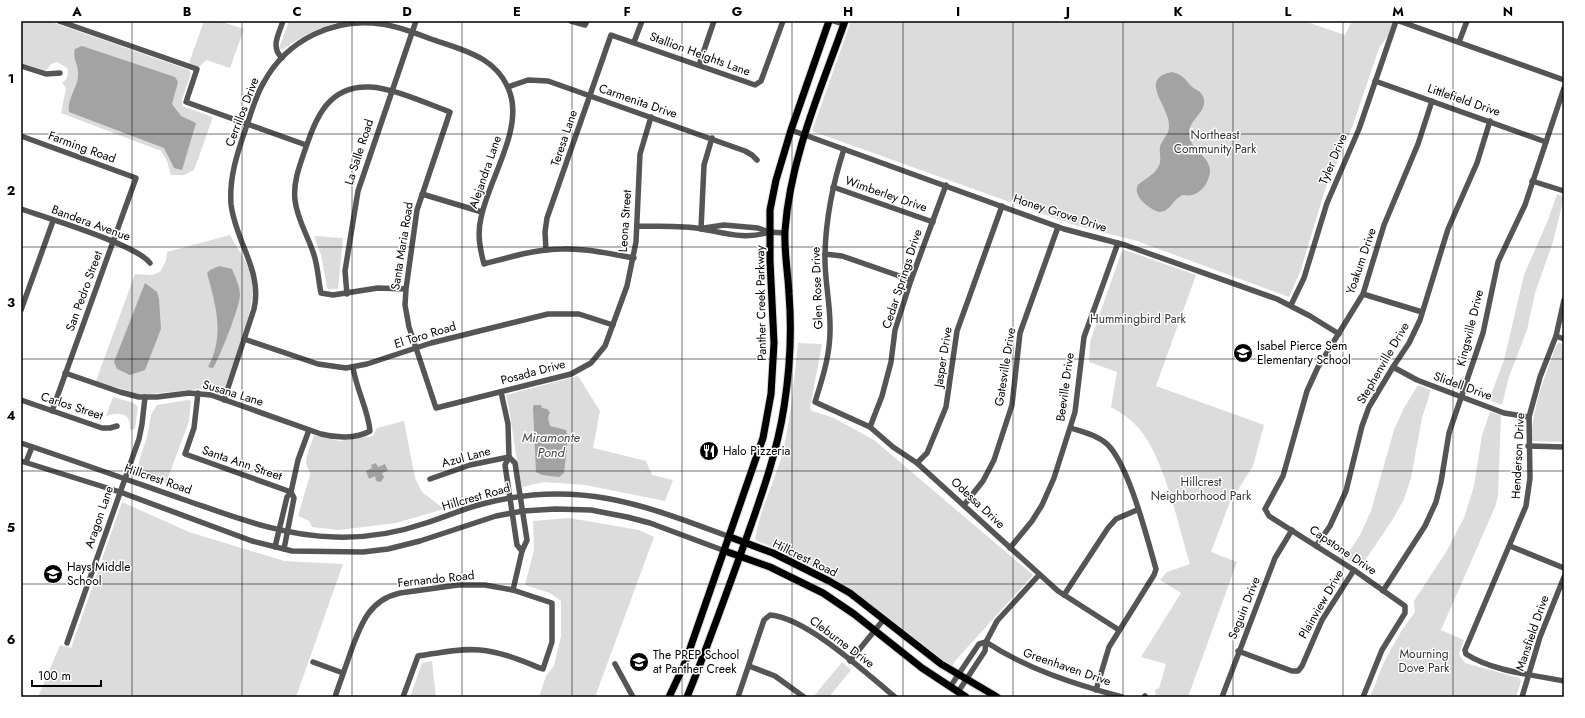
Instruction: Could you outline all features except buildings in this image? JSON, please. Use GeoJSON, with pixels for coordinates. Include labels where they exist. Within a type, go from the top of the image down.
{"type":"FeatureCollection","features":[{"type":"Feature","properties":{"kind":"main road","name":"Panther Creek Parkway"},"geometry":{"type":"LineString","coordinates":[[669,697],[685,663],[730,537],[763,438],[771,394],[774,343],[770,261],[770,210],[791,130],[829,21]]}},
{"type":"Feature","properties":{"kind":"main road"},"geometry":{"type":"LineString","coordinates":[[686,697],[699,668],[771,467],[787,387],[790,348],[790,304],[785,233],[789,191],[805,135],[845,23]]}},
{"type":"Feature","properties":{"kind":"main road","name":"Hillcrest Road"},"geometry":{"type":"LineString","coordinates":[[730,537],[773,553],[829,581],[850,594],[884,619],[936,660],[958,675],[997,697]]}},
{"type":"Feature","properties":{"kind":"main road","name":"Hillcrest Road"},"geometry":{"type":"LineString","coordinates":[[725,551],[770,567],[823,593],[875,630],[922,668],[950,688],[966,697]]}},
{"type":"Feature","properties":{"kind":"main road"},"geometry":{"type":"LineString","coordinates":[[685,663],[699,668]]}},
{"type":"Feature","properties":{"kind":"street"},"geometry":{"type":"LineString","coordinates":[[59,21],[197,69],[186,102],[306,145]]}},
{"type":"Feature","properties":{"kind":"street"},"geometry":{"type":"LineString","coordinates":[[282,58],[277,53],[275,47],[283,21]]}},
{"type":"Feature","properties":{"kind":"street","name":"La Salle Road"},"geometry":{"type":"LineString","coordinates":[[347,294],[345,266],[358,191],[416,21]]}},
{"type":"Feature","properties":{"kind":"street"},"geometry":{"type":"LineString","coordinates":[[571,21],[586,23]]}},
{"type":"Feature","properties":{"kind":"street"},"geometry":{"type":"LineString","coordinates":[[634,42],[642,21]]}},
{"type":"Feature","properties":{"kind":"street"},"geometry":{"type":"LineString","coordinates":[[699,65],[714,21]]}},
{"type":"Feature","properties":{"kind":"street","name":"Stallion Heights Lane"},"geometry":{"type":"LineString","coordinates":[[611,35],[751,84],[758,84],[783,21]]}},
{"type":"Feature","properties":{"kind":"street"},"geometry":{"type":"LineString","coordinates":[[834,21],[845,23]]}},
{"type":"Feature","properties":{"kind":"street"},"geometry":{"type":"LineString","coordinates":[[1397,21],[1564,80]]}},
{"type":"Feature","properties":{"kind":"street","name":"Tyler Drive"},"geometry":{"type":"LineString","coordinates":[[1291,305],[1304,278],[1327,203],[1358,129],[1397,21]]}},
{"type":"Feature","properties":{"kind":"street"},"geometry":{"type":"LineString","coordinates":[[1459,42],[1467,21]]}},
{"type":"Feature","properties":{"kind":"street","name":"Cerrillos Drive"},"geometry":{"type":"LineString","coordinates":[[224,400],[254,309],[257,286],[253,270],[236,227],[231,204],[231,189],[236,158],[261,87],[282,58],[293,47],[312,35],[327,29],[349,22],[380,24],[412,32],[482,58],[495,68],[508,87]]}},
{"type":"Feature","properties":{"kind":"street","name":"Teresa Lane"},"geometry":{"type":"LineString","coordinates":[[546,250],[544,237],[546,223],[611,35]]}},
{"type":"Feature","properties":{"kind":"street"},"geometry":{"type":"LineString","coordinates":[[21,66],[46,74],[60,73]]}},
{"type":"Feature","properties":{"kind":"street","name":"Carmenita Drive"},"geometry":{"type":"LineString","coordinates":[[508,87],[524,81],[543,80],[712,138],[745,151],[757,160]]}},
{"type":"Feature","properties":{"kind":"street","name":"Littlefield Drive"},"geometry":{"type":"LineString","coordinates":[[1375,81],[1546,142]]}},
{"type":"Feature","properties":{"kind":"street"},"geometry":{"type":"LineString","coordinates":[[391,92],[375,87],[347,90],[337,95],[325,105],[318,114],[306,145],[296,179],[295,203],[299,220],[315,258],[321,293],[327,295],[347,294],[378,288],[406,289]]}},
{"type":"Feature","properties":{"kind":"street","name":"Alejandra Lane"},"geometry":{"type":"LineString","coordinates":[[508,87],[513,107],[511,128],[482,212],[479,236],[484,264],[546,250]]}},
{"type":"Feature","properties":{"kind":"street","name":"Kingsville Drive"},"geometry":{"type":"LineString","coordinates":[[1383,591],[1425,526],[1436,502],[1441,482],[1449,433],[1483,333],[1498,262],[1525,205],[1564,88]]}},
{"type":"Feature","properties":{"kind":"street","name":"Santa Maria Road"},"geometry":{"type":"LineString","coordinates":[[391,92],[450,112],[422,194],[416,217],[406,289],[407,320],[436,408]]}},
{"type":"Feature","properties":{"kind":"street","name":"Yoakum Drive"},"geometry":{"type":"LineString","coordinates":[[1266,512],[1266,506],[1283,476],[1307,391],[1318,367],[1363,294],[1384,225],[1418,144],[1432,101]]}},
{"type":"Feature","properties":{"kind":"street","name":"Leona Street"},"geometry":{"type":"LineString","coordinates":[[613,325],[629,281],[634,258],[640,154],[651,117]]}},
{"type":"Feature","properties":{"kind":"street","name":"Stephenville Drive"},"geometry":{"type":"LineString","coordinates":[[1316,546],[1337,512],[1346,491],[1362,426],[1369,407],[1393,367],[1410,343],[1422,312],[1448,229],[1477,163],[1490,121]]}},
{"type":"Feature","properties":{"kind":"street","name":"Honey Grove Drive"},"geometry":{"type":"LineString","coordinates":[[791,130],[1058,226],[1118,243],[1205,272],[1291,305],[1339,334]]}},
{"type":"Feature","properties":{"kind":"street","name":"Farming Road"},"geometry":{"type":"LineString","coordinates":[[21,136],[136,178]]}},
{"type":"Feature","properties":{"kind":"street"},"geometry":{"type":"LineString","coordinates":[[701,229],[704,165],[712,138]]}},
{"type":"Feature","properties":{"kind":"street","name":"Glen Rose Drive"},"geometry":{"type":"LineString","coordinates":[[816,402],[828,363],[830,326],[825,254],[826,220],[833,187],[844,149]]}},
{"type":"Feature","properties":{"kind":"street","name":"San Pedro Street"},"geometry":{"type":"LineString","coordinates":[[52,411],[136,178]]}},
{"type":"Feature","properties":{"kind":"street"},"geometry":{"type":"LineString","coordinates":[[1532,181],[1564,191]]}},
{"type":"Feature","properties":{"kind":"street","name":"Cedar Springs Drive"},"geometry":{"type":"LineString","coordinates":[[870,427],[882,396],[891,362],[895,330],[911,280],[946,185]]}},
{"type":"Feature","properties":{"kind":"street","name":"Wimberley Drive"},"geometry":{"type":"LineString","coordinates":[[833,187],[933,222]]}},
{"type":"Feature","properties":{"kind":"street"},"geometry":{"type":"LineString","coordinates":[[422,194],[482,212]]}},
{"type":"Feature","properties":{"kind":"street","name":"Jasper Drive"},"geometry":{"type":"LineString","coordinates":[[917,463],[927,453],[946,407],[957,331],[1002,206]]}},
{"type":"Feature","properties":{"kind":"street","name":"Bandera Avenue"},"geometry":{"type":"LineString","coordinates":[[21,209],[114,242],[146,257],[150,263]]}},
{"type":"Feature","properties":{"kind":"street"},"geometry":{"type":"LineString","coordinates":[[21,310],[53,220]]}},
{"type":"Feature","properties":{"kind":"street"},"geometry":{"type":"LineString","coordinates":[[701,229],[724,225],[758,228],[770,232],[785,233]]}},
{"type":"Feature","properties":{"kind":"street"},"geometry":{"type":"LineString","coordinates":[[637,226],[701,229],[724,234],[758,236],[770,232]]}},
{"type":"Feature","properties":{"kind":"street","name":"Gatesville Drive"},"geometry":{"type":"LineString","coordinates":[[964,505],[984,481],[994,460],[1012,404],[1020,333],[1058,226]]}},
{"type":"Feature","properties":{"kind":"street","name":"Beeville Drive"},"geometry":{"type":"LineString","coordinates":[[1010,548],[1026,529],[1042,505],[1054,478],[1071,428],[1078,398],[1084,337],[1118,243]]}},
{"type":"Feature","properties":{"kind":"street"},"geometry":{"type":"LineString","coordinates":[[546,250],[582,250],[634,258]]}},
{"type":"Feature","properties":{"kind":"street"},"geometry":{"type":"LineString","coordinates":[[825,254],[842,256],[911,280]]}},
{"type":"Feature","properties":{"kind":"street"},"geometry":{"type":"LineString","coordinates":[[1363,294],[1422,312]]}},
{"type":"Feature","properties":{"kind":"street","name":"Henderson Drive"},"geometry":{"type":"LineString","coordinates":[[1528,675],[1483,662],[1466,654],[1467,644],[1526,506],[1530,478],[1528,446],[1529,417],[1538,383],[1556,336],[1564,300]]}},
{"type":"Feature","properties":{"kind":"street","name":"El Toro Road"},"geometry":{"type":"LineString","coordinates":[[244,339],[318,364],[332,367],[353,367],[374,362],[415,348],[554,313],[579,314],[613,325]]}},
{"type":"Feature","properties":{"kind":"street","name":"Posada Drive"},"geometry":{"type":"LineString","coordinates":[[436,408],[566,376],[581,369],[591,363],[602,351],[613,325]]}},
{"type":"Feature","properties":{"kind":"street"},"geometry":{"type":"LineString","coordinates":[[1556,336],[1564,339]]}},
{"type":"Feature","properties":{"kind":"street","name":"Susana Lane"},"geometry":{"type":"LineString","coordinates":[[65,372],[126,394],[145,397],[198,393],[224,400],[309,430],[338,437],[355,436],[370,431],[367,415],[356,382],[353,367]]}},
{"type":"Feature","properties":{"kind":"street","name":"Slidell Drive"},"geometry":{"type":"LineString","coordinates":[[1393,367],[1417,380],[1461,397],[1504,412],[1529,417]]}},
{"type":"Feature","properties":{"kind":"street"},"geometry":{"type":"LineString","coordinates":[[501,392],[507,419],[509,457],[506,465],[517,545],[522,551]]}},
{"type":"Feature","properties":{"kind":"street","name":"Santa Ann Street"},"geometry":{"type":"LineString","coordinates":[[198,393],[195,423],[185,454],[291,492]]}},
{"type":"Feature","properties":{"kind":"street","name":"Aragon Lane"},"geometry":{"type":"LineString","coordinates":[[67,643],[140,434],[145,397]]}},
{"type":"Feature","properties":{"kind":"street","name":"Carlos Street"},"geometry":{"type":"LineString","coordinates":[[21,400],[102,428],[117,426]]}},
{"type":"Feature","properties":{"kind":"street","name":"Odessa Drive"},"geometry":{"type":"LineString","coordinates":[[816,402],[870,427],[893,447],[917,463],[1064,595],[1119,630]]}},
{"type":"Feature","properties":{"kind":"street"},"geometry":{"type":"LineString","coordinates":[[1071,428],[1099,439],[1112,450],[1124,470],[1156,571],[1108,650],[1096,690]]}},
{"type":"Feature","properties":{"kind":"street"},"geometry":{"type":"LineString","coordinates":[[275,547],[280,530],[286,497],[291,492],[298,460],[309,430]]}},
{"type":"Feature","properties":{"kind":"street","name":"Hillcrest Road"},"geometry":{"type":"LineString","coordinates":[[21,443],[254,524],[288,532],[335,537],[382,534],[416,526],[475,506],[511,498],[521,496],[567,494],[616,499],[651,508],[730,537]]}},
{"type":"Feature","properties":{"kind":"street"},"geometry":{"type":"LineString","coordinates":[[1528,446],[1564,447]]}},
{"type":"Feature","properties":{"kind":"street"},"geometry":{"type":"LineString","coordinates":[[24,462],[32,447]]}},
{"type":"Feature","properties":{"kind":"street"},"geometry":{"type":"LineString","coordinates":[[509,457],[515,463],[527,540],[522,551],[513,590]]}},
{"type":"Feature","properties":{"kind":"street","name":"Azul Lane"},"geometry":{"type":"LineString","coordinates":[[430,479],[470,465],[509,457]]}},
{"type":"Feature","properties":{"kind":"street","name":"Hillcrest Road"},"geometry":{"type":"LineString","coordinates":[[24,462],[120,492],[252,541],[292,551],[363,552],[388,549],[420,541],[482,520],[513,513],[523,511],[567,509],[615,514],[650,523],[725,551]]}},
{"type":"Feature","properties":{"kind":"street"},"geometry":{"type":"LineString","coordinates":[[284,549],[294,498],[291,492]]}},
{"type":"Feature","properties":{"kind":"street"},"geometry":{"type":"LineString","coordinates":[[1064,595],[1108,528],[1116,519],[1137,510]]}},
{"type":"Feature","properties":{"kind":"street","name":"Capstone Drive"},"geometry":{"type":"LineString","coordinates":[[1266,512],[1404,604],[1406,608],[1405,613],[1377,661],[1363,697]]}},
{"type":"Feature","properties":{"kind":"street","name":"Seguin Drive"},"geometry":{"type":"LineString","coordinates":[[1222,697],[1238,651],[1275,558],[1292,530]]}},
{"type":"Feature","properties":{"kind":"street"},"geometry":{"type":"LineString","coordinates":[[1510,546],[1564,568]]}},
{"type":"Feature","properties":{"kind":"street","name":"Plainview Drive"},"geometry":{"type":"LineString","coordinates":[[1238,651],[1292,671],[1298,670],[1322,620],[1354,570]]}},
{"type":"Feature","properties":{"kind":"street"},"geometry":{"type":"LineString","coordinates":[[958,692],[985,651],[986,642],[997,621],[1040,575]]}},
{"type":"Feature","properties":{"kind":"street","name":"Mansfield Drive"},"geometry":{"type":"LineString","coordinates":[[1522,697],[1540,637],[1564,577]]}},
{"type":"Feature","properties":{"kind":"street","name":"Fernando Road"},"geometry":{"type":"LineString","coordinates":[[335,697],[363,619],[373,607],[388,597],[400,593],[466,585],[484,585],[513,590],[552,603],[552,642],[543,669],[498,653],[479,650],[459,650],[418,656],[403,697]]}},
{"type":"Feature","properties":{"kind":"street","name":"Cleburne Drive"},"geometry":{"type":"LineString","coordinates":[[749,666],[764,620],[770,615],[799,624],[818,636],[895,697]]}},
{"type":"Feature","properties":{"kind":"street"},"geometry":{"type":"LineString","coordinates":[[850,661],[884,619]]}},
{"type":"Feature","properties":{"kind":"street"},"geometry":{"type":"LineString","coordinates":[[950,688],[978,644],[986,642]]}},
{"type":"Feature","properties":{"kind":"street","name":"Greenhaven Drive"},"geometry":{"type":"LineString","coordinates":[[986,642],[1010,658],[1050,675],[1122,697]]}},
{"type":"Feature","properties":{"kind":"street"},"geometry":{"type":"LineString","coordinates":[[313,662],[343,673]]}},
{"type":"Feature","properties":{"kind":"street"},"geometry":{"type":"LineString","coordinates":[[614,664],[633,697]]}},
{"type":"Feature","properties":{"kind":"street"},"geometry":{"type":"LineString","coordinates":[[738,697],[749,666],[775,676],[804,697]]}},
{"type":"Feature","properties":{"kind":"street"},"geometry":{"type":"LineString","coordinates":[[1528,675],[1564,681]]}},
{"type":"Feature","properties":{"kind":"green space"},"geometry":{"type":"Polygon","coordinates":[[[21,21],[49,21],[189,70],[191,74],[182,99],[182,106],[213,117],[194,170],[184,175],[171,175],[167,161],[161,151],[61,113],[66,88],[62,83],[67,77],[67,68],[57,62],[51,64],[46,71],[21,63],[21,21]]]}},
{"type":"Feature","properties":{"kind":"green space"},"geometry":{"type":"Polygon","coordinates":[[[204,21],[219,21],[244,29],[230,68],[206,60],[199,67],[189,63],[204,21]]]}},
{"type":"Feature","properties":{"kind":"green space"},"geometry":{"type":"Polygon","coordinates":[[[289,21],[342,21],[310,33],[282,50],[279,48],[289,21]]]}},
{"type":"Feature","properties":{"kind":"green space","name":"Northeast Community Park"},"geometry":{"type":"Polygon","coordinates":[[[851,21],[1304,21],[1345,35],[1352,21],[1393,21],[1388,36],[1379,48],[1353,125],[1325,190],[1300,272],[1289,297],[1137,241],[1074,225],[812,131],[851,21]]]}},
{"type":"Feature","properties":{"kind":"green space"},"geometry":{"type":"Polygon","coordinates":[[[1557,194],[1564,197],[1553,242],[1535,293],[1527,330],[1509,377],[1502,405],[1489,400],[1504,360],[1524,275],[1548,220],[1557,194]]]}},
{"type":"Feature","properties":{"kind":"green space"},"geometry":{"type":"Polygon","coordinates":[[[230,235],[248,268],[252,279],[253,291],[243,336],[223,394],[199,389],[138,394],[96,381],[135,274],[152,275],[160,272],[166,261],[167,252],[230,235]]]}},
{"type":"Feature","properties":{"kind":"green space"},"geometry":{"type":"Polygon","coordinates":[[[314,236],[343,238],[338,289],[328,289],[327,287],[321,255],[314,236]]]}},
{"type":"Feature","properties":{"kind":"green space"},"geometry":{"type":"Polygon","coordinates":[[[1125,250],[1196,275],[1156,386],[1264,425],[1253,466],[1231,499],[1211,552],[1237,562],[1188,697],[1156,697],[1155,690],[1159,688],[1166,664],[1141,657],[1181,593],[1160,580],[1167,572],[1190,564],[1171,498],[1159,464],[1144,435],[1129,419],[1111,407],[1117,372],[1089,362],[1090,342],[1122,251],[1125,250]]]}},
{"type":"Feature","properties":{"kind":"green space"},"geometry":{"type":"Polygon","coordinates":[[[798,343],[822,344],[810,408],[812,411],[834,418],[874,440],[1033,575],[955,661],[952,667],[848,587],[794,556],[755,540],[763,509],[781,458],[792,400],[798,343]]]}},
{"type":"Feature","properties":{"kind":"green space"},"geometry":{"type":"Polygon","coordinates":[[[1557,344],[1564,344],[1564,442],[1533,441],[1531,439],[1532,426],[1540,390],[1557,344]]]}},
{"type":"Feature","properties":{"kind":"green space"},"geometry":{"type":"Polygon","coordinates":[[[578,376],[600,411],[593,448],[646,461],[652,475],[673,480],[665,501],[585,485],[544,482],[522,487],[506,395],[578,376]]]}},
{"type":"Feature","properties":{"kind":"green space"},"geometry":{"type":"Polygon","coordinates":[[[1418,385],[1431,390],[1422,418],[1411,478],[1404,499],[1393,519],[1360,568],[1345,558],[1360,535],[1371,511],[1394,430],[1404,408],[1418,385]]]}},
{"type":"Feature","properties":{"kind":"green space"},"geometry":{"type":"Polygon","coordinates":[[[113,397],[134,403],[138,407],[135,429],[130,430],[129,420],[124,415],[116,414],[106,416],[113,397]]]}},
{"type":"Feature","properties":{"kind":"green space"},"geometry":{"type":"Polygon","coordinates":[[[188,400],[191,401],[189,421],[166,483],[139,473],[139,461],[147,437],[151,415],[157,405],[188,400]]]}},
{"type":"Feature","properties":{"kind":"green space","name":"Mourning Dove Park"},"geometry":{"type":"Polygon","coordinates":[[[1490,412],[1501,415],[1498,496],[1495,507],[1441,630],[1464,640],[1459,654],[1465,663],[1519,678],[1521,681],[1516,697],[1370,697],[1384,662],[1402,630],[1415,612],[1414,601],[1446,552],[1464,518],[1474,486],[1482,435],[1490,412]]]}},
{"type":"Feature","properties":{"kind":"green space"},"geometry":{"type":"Polygon","coordinates":[[[404,421],[415,478],[422,492],[444,509],[396,523],[339,530],[312,527],[309,521],[298,516],[310,475],[306,460],[314,435],[339,441],[373,436],[377,428],[404,421]]]}},
{"type":"Feature","properties":{"kind":"green space"},"geometry":{"type":"Polygon","coordinates":[[[122,502],[189,532],[284,561],[343,564],[296,697],[38,697],[60,645],[71,648],[122,502]]]}},
{"type":"Feature","properties":{"kind":"green space"},"geometry":{"type":"Polygon","coordinates":[[[569,518],[639,530],[654,537],[595,697],[539,697],[546,676],[554,666],[561,636],[561,601],[550,593],[525,585],[534,550],[533,521],[569,518]]]}},
{"type":"Feature","properties":{"kind":"green space"},"geometry":{"type":"Polygon","coordinates":[[[432,661],[436,697],[410,697],[422,663],[432,661]]]}},
{"type":"Feature","properties":{"kind":"green space"},"geometry":{"type":"Polygon","coordinates":[[[842,662],[851,670],[829,697],[814,696],[842,662]]]}},
{"type":"Feature","properties":{"kind":"water"},"geometry":{"type":"Polygon","coordinates":[[[82,46],[175,77],[178,82],[172,104],[181,116],[196,123],[182,170],[174,168],[164,148],[69,112],[70,102],[78,78],[78,69],[74,52],[75,49],[82,46]]]}},
{"type":"Feature","properties":{"kind":"water"},"geometry":{"type":"Polygon","coordinates":[[[1172,72],[1183,77],[1192,87],[1201,93],[1204,99],[1202,109],[1192,123],[1189,134],[1194,147],[1207,162],[1210,168],[1210,175],[1205,186],[1198,192],[1179,197],[1169,208],[1159,212],[1142,202],[1137,193],[1137,189],[1138,185],[1156,170],[1160,163],[1160,147],[1169,128],[1169,120],[1156,88],[1157,81],[1162,76],[1172,72]]]}},
{"type":"Feature","properties":{"kind":"water"},"geometry":{"type":"Polygon","coordinates":[[[219,266],[232,269],[240,295],[237,310],[229,332],[213,368],[208,367],[213,355],[218,332],[216,309],[207,273],[219,266]]]}},
{"type":"Feature","properties":{"kind":"water"},"geometry":{"type":"Polygon","coordinates":[[[145,283],[157,292],[159,299],[161,329],[145,370],[130,375],[117,369],[114,362],[145,283]]]}},
{"type":"Feature","properties":{"kind":"water","name":"Miramonte Pond"},"geometry":{"type":"Polygon","coordinates":[[[534,405],[541,405],[542,408],[547,409],[550,412],[548,418],[550,426],[566,430],[568,437],[564,473],[559,477],[542,475],[536,472],[534,405]]]}},
{"type":"Feature","properties":{"kind":"water"},"geometry":{"type":"Polygon","coordinates":[[[376,463],[378,467],[385,464],[388,471],[382,473],[384,477],[381,482],[376,481],[375,476],[369,479],[366,471],[372,468],[371,465],[376,463]]]}},
{"type":"Feature","properties":{"kind":"place","name":"Isabel Pierce Sem Elementary School"},"geometry":{"type":"Point","coordinates":[1243,353]}},
{"type":"Feature","properties":{"kind":"place","name":"Halo Pizzeria"},"geometry":{"type":"Point","coordinates":[709,451]}},
{"type":"Feature","properties":{"kind":"place","name":"Hays Middle School"},"geometry":{"type":"Point","coordinates":[53,574]}},
{"type":"Feature","properties":{"kind":"place","name":"The PREP School at Panther Creek"},"geometry":{"type":"Point","coordinates":[639,662]}},
{"type":"Feature","properties":{"kind":"park label","name":"Hummingbird Park"},"geometry":{"type":"Point","coordinates":[1138,319]}},
{"type":"Feature","properties":{"kind":"park label","name":"Hillcrest Neighborhood Park"},"geometry":{"type":"Point","coordinates":[1201,489]}}]}
